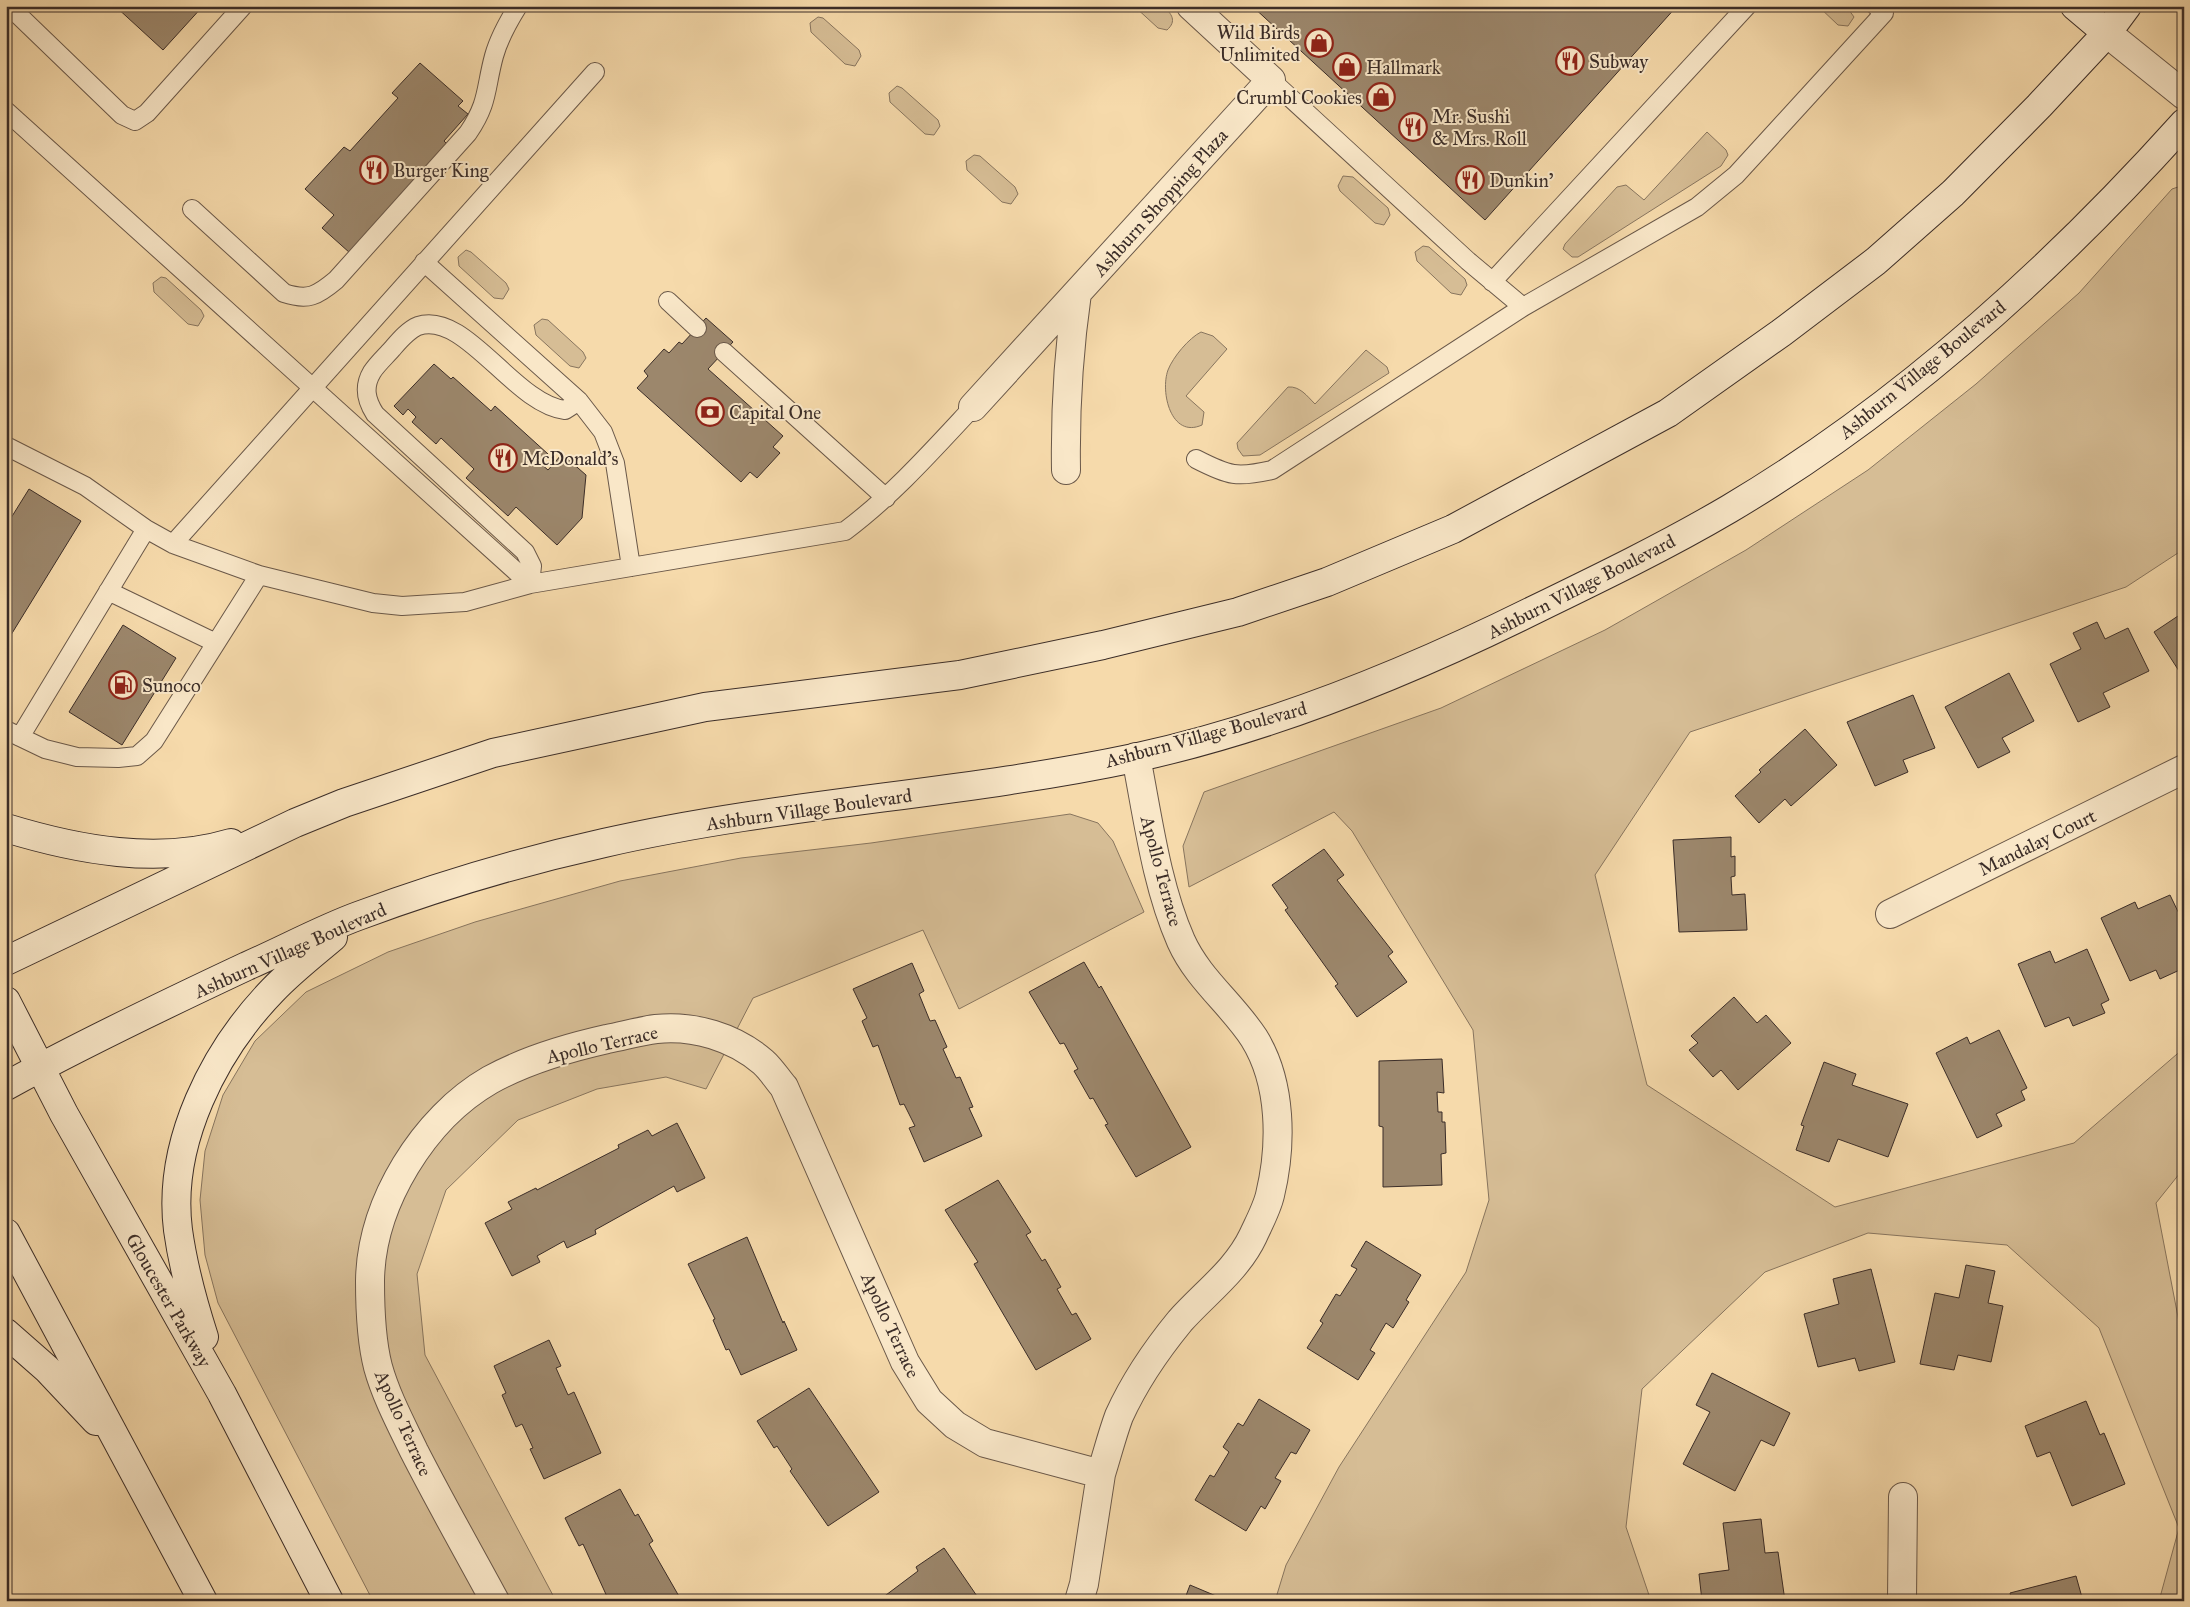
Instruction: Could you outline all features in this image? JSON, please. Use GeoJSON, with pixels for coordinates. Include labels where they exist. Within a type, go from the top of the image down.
{"type":"FeatureCollection","features":[{"type":"Feature","properties":{"kind":"main road"},"geometry":{"type":"LineString","coordinates":[[1191,6],[1271,80]]}},
{"type":"Feature","properties":{"kind":"main road"},"geometry":{"type":"LineString","coordinates":[[2076,6],[2106,33],[2184,95]]}},
{"type":"Feature","properties":{"kind":"main road"},"geometry":{"type":"LineString","coordinates":[[6,961],[295,824],[344,803],[493,753],[636,720],[705,707],[960,675],[1103,645],[1238,612],[1327,582],[1453,529],[1668,413],[1876,261],[1953,194],[2039,106],[2106,33],[2127,6]]}},
{"type":"Feature","properties":{"kind":"main road","name":"Ashburn Shopping Plaza"},"geometry":{"type":"LineString","coordinates":[[973,407],[1271,80]]}},
{"type":"Feature","properties":{"kind":"main road","name":"Ashburn Village Boulevard"},"geometry":{"type":"LineString","coordinates":[[6,1086],[207,985],[356,917],[502,870],[620,840],[729,818],[904,797],[1136,757],[1243,728],[1316,705],[1451,651],[1624,566],[1730,508],[1836,439],[1910,384],[2074,239],[2184,123]]}},
{"type":"Feature","properties":{"kind":"main road","name":"Ashburn Shopping Plaza"},"geometry":{"type":"LineString","coordinates":[[1066,470],[1065,412],[1068,357],[1077,292]]}},
{"type":"Feature","properties":{"kind":"main road","name":"Apollo Terrace"},"geometry":{"type":"LineString","coordinates":[[1079,1601],[1084,1584],[1101,1474],[1120,1416],[1148,1364],[1181,1321],[1231,1270],[1252,1238],[1270,1197],[1278,1152],[1276,1106],[1268,1069],[1254,1038],[1198,971],[1183,944],[1169,912],[1136,757]]}},
{"type":"Feature","properties":{"kind":"main road","name":"Mandalay Court"},"geometry":{"type":"LineString","coordinates":[[1890,914],[2184,769]]}},
{"type":"Feature","properties":{"kind":"main road"},"geometry":{"type":"LineString","coordinates":[[6,828],[74,847],[159,854],[214,848],[295,824]]}},
{"type":"Feature","properties":{"kind":"main road"},"geometry":{"type":"LineString","coordinates":[[222,1394],[193,1302],[178,1229],[178,1187],[190,1124],[208,1080],[229,1043],[254,1011],[274,988],[356,917]]}},
{"type":"Feature","properties":{"kind":"main road","name":"Gloucester Parkway"},"geometry":{"type":"LineString","coordinates":[[6,1001],[64,1114],[222,1394],[329,1601]]}},
{"type":"Feature","properties":{"kind":"main road","name":"Apollo Terrace"},"geometry":{"type":"LineString","coordinates":[[495,1601],[396,1414],[378,1367],[371,1321],[370,1278],[376,1237],[392,1190],[417,1147],[449,1111],[490,1080],[544,1056],[574,1046],[646,1031],[679,1029],[700,1031],[724,1038],[744,1048],[764,1063],[784,1087],[905,1362],[929,1401],[955,1425],[985,1443],[1101,1474]]}},
{"type":"Feature","properties":{"kind":"main road"},"geometry":{"type":"LineString","coordinates":[[6,1233],[203,1601]]}},
{"type":"Feature","properties":{"kind":"main road"},"geometry":{"type":"LineString","coordinates":[[6,1333],[47,1369],[122,1448]]}},
{"type":"Feature","properties":{"kind":"main road"},"geometry":{"type":"LineString","coordinates":[[1902,1601],[1903,1497]]}},
{"type":"Feature","properties":{"kind":"lane"},"geometry":{"type":"LineString","coordinates":[[9,6],[122,115],[135,121],[147,113],[243,6]]}},
{"type":"Feature","properties":{"kind":"lane"},"geometry":{"type":"LineString","coordinates":[[192,209],[284,293],[299,298],[315,296],[325,290],[461,140],[479,116],[488,92],[497,47],[504,28],[518,6]]}},
{"type":"Feature","properties":{"kind":"lane"},"geometry":{"type":"LineString","coordinates":[[1492,282],[1747,6]]}},
{"type":"Feature","properties":{"kind":"lane"},"geometry":{"type":"LineString","coordinates":[[1196,459],[1222,473],[1245,476],[1272,470],[1523,308],[1697,207],[1736,175],[1884,13],[1876,6]]}},
{"type":"Feature","properties":{"kind":"lane"},"geometry":{"type":"LineString","coordinates":[[173,544],[312,386],[595,72]]}},
{"type":"Feature","properties":{"kind":"lane"},"geometry":{"type":"LineString","coordinates":[[1271,80],[1492,282],[1523,308]]}},
{"type":"Feature","properties":{"kind":"lane"},"geometry":{"type":"LineString","coordinates":[[6,111],[530,584]]}},
{"type":"Feature","properties":{"kind":"lane"},"geometry":{"type":"LineString","coordinates":[[424,262],[579,401],[603,432],[615,464],[630,567]]}},
{"type":"Feature","properties":{"kind":"lane"},"geometry":{"type":"LineString","coordinates":[[668,301],[697,328]]}},
{"type":"Feature","properties":{"kind":"lane"},"geometry":{"type":"LineString","coordinates":[[530,584],[532,566],[525,552],[375,414],[366,399],[367,387],[372,372],[403,337],[419,326],[445,326],[464,338],[530,397],[552,409],[565,410],[579,401]]}},
{"type":"Feature","properties":{"kind":"lane"},"geometry":{"type":"LineString","coordinates":[[724,352],[886,498]]}},
{"type":"Feature","properties":{"kind":"lane"},"geometry":{"type":"LineString","coordinates":[[6,446],[85,486],[146,529],[173,544],[259,575],[373,603],[402,606],[464,602],[530,584],[845,531],[886,498],[973,407]]}},
{"type":"Feature","properties":{"kind":"lane"},"geometry":{"type":"LineString","coordinates":[[146,529],[108,591],[13,734],[45,748],[77,757],[118,758],[136,756],[154,741],[259,575]]}},
{"type":"Feature","properties":{"kind":"lane"},"geometry":{"type":"LineString","coordinates":[[108,591],[216,644]]}},
{"type":"Feature","properties":{"kind":"shaded area"},"geometry":{"type":"Polygon","coordinates":[[[1134,6],[1163,6],[1171,15],[1172,24],[1167,30],[1158,28],[1134,6]]]}},
{"type":"Feature","properties":{"kind":"shaded area"},"geometry":{"type":"Polygon","coordinates":[[[1818,6],[1846,6],[1854,17],[1848,26],[1838,25],[1818,6]]]}},
{"type":"Feature","properties":{"kind":"shaded area"},"geometry":{"type":"Polygon","coordinates":[[[818,17],[823,18],[859,50],[861,56],[855,66],[845,64],[811,32],[810,23],[818,17]]]}},
{"type":"Feature","properties":{"kind":"shaded area"},"geometry":{"type":"Polygon","coordinates":[[[897,86],[902,88],[938,120],[940,126],[934,135],[925,134],[890,102],[889,93],[897,86]]]}},
{"type":"Feature","properties":{"kind":"shaded area"},"geometry":{"type":"Polygon","coordinates":[[[1707,132],[1726,150],[1728,155],[1721,166],[1578,257],[1572,257],[1563,249],[1565,244],[1617,187],[1626,185],[1644,200],[1707,132]]]}},
{"type":"Feature","properties":{"kind":"shaded area"},"geometry":{"type":"Polygon","coordinates":[[[974,155],[980,156],[1015,187],[1018,194],[1011,204],[1002,202],[967,170],[966,161],[974,155]]]}},
{"type":"Feature","properties":{"kind":"shaded area"},"geometry":{"type":"Polygon","coordinates":[[[1343,176],[1353,177],[1388,208],[1390,215],[1384,225],[1375,223],[1340,191],[1338,186],[1343,176]]]}},
{"type":"Feature","properties":{"kind":"shaded area"},"geometry":{"type":"Polygon","coordinates":[[[2184,185],[2184,549],[2126,587],[1690,732],[1595,875],[1647,1085],[1835,1207],[2074,1143],[2184,1048],[2184,1168],[2156,1203],[2184,1348],[2184,1601],[2159,1601],[2179,1528],[2099,1328],[2007,1245],[1868,1233],[1765,1272],[1642,1389],[1626,1527],[1651,1601],[1275,1601],[1286,1565],[1339,1467],[1466,1272],[1489,1200],[1473,1030],[1352,831],[1334,812],[1189,887],[1183,846],[1204,792],[1441,708],[1605,630],[1746,550],[1868,470],[1976,384],[2079,293],[2172,189],[2184,185]]]}},
{"type":"Feature","properties":{"kind":"shaded area"},"geometry":{"type":"Polygon","coordinates":[[[1423,246],[1429,247],[1465,279],[1467,285],[1461,295],[1451,293],[1417,261],[1415,252],[1423,246]]]}},
{"type":"Feature","properties":{"kind":"shaded area"},"geometry":{"type":"Polygon","coordinates":[[[466,250],[471,252],[506,283],[509,289],[503,299],[494,298],[459,266],[458,257],[466,250]]]}},
{"type":"Feature","properties":{"kind":"shaded area"},"geometry":{"type":"Polygon","coordinates":[[[161,277],[166,278],[201,310],[204,316],[198,326],[188,324],[154,292],[153,283],[161,277]]]}},
{"type":"Feature","properties":{"kind":"shaded area"},"geometry":{"type":"Polygon","coordinates":[[[542,319],[548,320],[583,352],[586,358],[579,368],[570,366],[536,335],[534,325],[542,319]]]}},
{"type":"Feature","properties":{"kind":"shaded area"},"geometry":{"type":"Polygon","coordinates":[[[1201,332],[1213,336],[1227,349],[1186,396],[1204,412],[1202,425],[1191,428],[1182,425],[1170,411],[1167,401],[1166,379],[1170,365],[1177,354],[1191,339],[1201,332]]]}},
{"type":"Feature","properties":{"kind":"shaded area"},"geometry":{"type":"Polygon","coordinates":[[[1366,350],[1387,367],[1389,373],[1260,455],[1243,456],[1238,449],[1237,443],[1288,387],[1300,390],[1315,404],[1366,350]]]}},
{"type":"Feature","properties":{"kind":"shaded area"},"geometry":{"type":"Polygon","coordinates":[[[1070,814],[1098,823],[1113,841],[1144,912],[959,1009],[923,930],[753,998],[706,1089],[666,1077],[597,1089],[518,1120],[446,1190],[417,1274],[425,1355],[556,1601],[373,1601],[218,1303],[205,1255],[200,1200],[205,1151],[223,1095],[255,1041],[306,992],[388,952],[475,922],[620,881],[741,858],[871,843],[1070,814]]]}},
{"type":"Feature","properties":{"kind":"building"},"geometry":{"type":"Polygon","coordinates":[[[115,6],[203,6],[163,50],[115,6]]]}},
{"type":"Feature","properties":{"kind":"building"},"geometry":{"type":"Polygon","coordinates":[[[1252,6],[1677,6],[1485,220],[1252,6]]]}},
{"type":"Feature","properties":{"kind":"building","name":"Burger King"},"geometry":{"type":"Polygon","coordinates":[[[420,63],[463,101],[458,106],[468,114],[444,141],[448,145],[350,253],[322,228],[334,215],[305,189],[344,147],[350,151],[398,98],[392,93],[420,63]]]}},
{"type":"Feature","properties":{"kind":"building","name":"Capital One"},"geometry":{"type":"Polygon","coordinates":[[[706,318],[733,342],[708,369],[783,436],[773,447],[780,453],[757,478],[750,472],[741,482],[637,388],[648,376],[644,371],[664,349],[669,353],[679,342],[682,344],[706,318]]]}},
{"type":"Feature","properties":{"kind":"building","name":"McDonald's"},"geometry":{"type":"Polygon","coordinates":[[[434,364],[451,379],[453,377],[491,411],[495,406],[548,454],[540,463],[548,470],[562,454],[586,475],[582,518],[557,545],[516,507],[508,516],[466,478],[474,469],[441,438],[436,444],[412,422],[416,417],[408,409],[403,415],[394,406],[434,364]]]}},
{"type":"Feature","properties":{"kind":"building"},"geometry":{"type":"Polygon","coordinates":[[[29,489],[81,521],[6,643],[6,526],[29,489]]]}},
{"type":"Feature","properties":{"kind":"building"},"geometry":{"type":"Polygon","coordinates":[[[2184,612],[2184,668],[2179,671],[2154,632],[2184,612]]]}},
{"type":"Feature","properties":{"kind":"building"},"geometry":{"type":"Polygon","coordinates":[[[2097,622],[2105,639],[2128,628],[2149,671],[2103,693],[2110,707],[2078,722],[2050,664],[2081,649],[2073,633],[2097,622]]]}},
{"type":"Feature","properties":{"kind":"building","name":"Sunoco"},"geometry":{"type":"Polygon","coordinates":[[[123,625],[176,658],[122,745],[69,712],[123,625]]]}},
{"type":"Feature","properties":{"kind":"building"},"geometry":{"type":"Polygon","coordinates":[[[2009,673],[2034,721],[2002,738],[2010,752],[1978,768],[1945,707],[2009,673]]]}},
{"type":"Feature","properties":{"kind":"building"},"geometry":{"type":"Polygon","coordinates":[[[1913,695],[1935,748],[1903,760],[1908,772],[1875,786],[1847,722],[1913,695]]]}},
{"type":"Feature","properties":{"kind":"building"},"geometry":{"type":"Polygon","coordinates":[[[1805,729],[1837,765],[1791,806],[1785,799],[1759,823],[1735,796],[1761,772],[1759,770],[1805,729]]]}},
{"type":"Feature","properties":{"kind":"building"},"geometry":{"type":"Polygon","coordinates":[[[1731,837],[1731,857],[1735,856],[1735,876],[1731,877],[1732,895],[1745,894],[1747,930],[1679,932],[1673,840],[1731,837]]]}},
{"type":"Feature","properties":{"kind":"building"},"geometry":{"type":"Polygon","coordinates":[[[1324,849],[1344,875],[1337,880],[1393,952],[1388,956],[1407,982],[1357,1017],[1335,986],[1338,984],[1285,910],[1288,908],[1272,885],[1324,849]]]}},
{"type":"Feature","properties":{"kind":"building"},"geometry":{"type":"Polygon","coordinates":[[[2170,895],[2184,924],[2184,968],[2160,979],[2156,970],[2130,981],[2101,918],[2135,902],[2138,909],[2170,895]]]}},
{"type":"Feature","properties":{"kind":"building"},"geometry":{"type":"Polygon","coordinates":[[[2087,949],[2109,1000],[2101,1004],[2105,1013],[2073,1026],[2069,1017],[2045,1027],[2018,964],[2050,951],[2055,963],[2087,949]]]}},
{"type":"Feature","properties":{"kind":"building"},"geometry":{"type":"Polygon","coordinates":[[[1084,962],[1099,988],[1101,986],[1191,1147],[1136,1177],[1105,1125],[1108,1124],[1093,1098],[1090,1099],[1074,1071],[1078,1069],[1064,1043],[1060,1044],[1029,992],[1084,962]]]}},
{"type":"Feature","properties":{"kind":"building"},"geometry":{"type":"Polygon","coordinates":[[[912,963],[924,991],[919,994],[930,1021],[935,1020],[947,1047],[943,1049],[956,1078],[960,1077],[973,1107],[969,1108],[982,1136],[924,1162],[909,1128],[915,1126],[904,1104],[900,1105],[878,1045],[873,1047],[862,1021],[867,1018],[853,989],[912,963]]]}},
{"type":"Feature","properties":{"kind":"building"},"geometry":{"type":"Polygon","coordinates":[[[1734,997],[1757,1023],[1766,1015],[1791,1043],[1738,1090],[1721,1070],[1713,1077],[1689,1050],[1698,1043],[1691,1036],[1734,997]]]}},
{"type":"Feature","properties":{"kind":"building"},"geometry":{"type":"Polygon","coordinates":[[[1999,1030],[2027,1088],[2021,1091],[2025,1100],[1996,1114],[2002,1126],[1977,1138],[1936,1053],[1967,1037],[1970,1044],[1999,1030]]]}},
{"type":"Feature","properties":{"kind":"building"},"geometry":{"type":"Polygon","coordinates":[[[1442,1059],[1444,1093],[1437,1092],[1438,1112],[1442,1112],[1442,1122],[1445,1122],[1446,1153],[1441,1154],[1442,1185],[1383,1187],[1383,1127],[1379,1126],[1379,1061],[1442,1059]]]}},
{"type":"Feature","properties":{"kind":"building"},"geometry":{"type":"Polygon","coordinates":[[[1824,1062],[1856,1074],[1852,1085],[1908,1104],[1888,1157],[1838,1139],[1829,1162],[1796,1150],[1804,1126],[1801,1125],[1824,1062]]]}},
{"type":"Feature","properties":{"kind":"building"},"geometry":{"type":"Polygon","coordinates":[[[677,1123],[705,1178],[677,1192],[674,1186],[595,1230],[596,1234],[567,1248],[564,1241],[537,1256],[540,1262],[512,1276],[485,1223],[512,1209],[508,1202],[536,1188],[537,1190],[619,1148],[618,1145],[648,1130],[652,1136],[677,1123]]]}},
{"type":"Feature","properties":{"kind":"building"},"geometry":{"type":"Polygon","coordinates":[[[998,1180],[1031,1232],[1026,1235],[1042,1261],[1045,1259],[1061,1287],[1057,1289],[1072,1315],[1076,1313],[1091,1339],[1036,1370],[974,1264],[978,1262],[945,1210],[998,1180]]]}},
{"type":"Feature","properties":{"kind":"building"},"geometry":{"type":"Polygon","coordinates":[[[747,1237],[783,1323],[784,1321],[797,1350],[741,1375],[729,1349],[726,1350],[713,1320],[715,1319],[688,1264],[747,1237]]]}},
{"type":"Feature","properties":{"kind":"building"},"geometry":{"type":"Polygon","coordinates":[[[1366,1241],[1421,1275],[1406,1300],[1409,1302],[1393,1328],[1386,1323],[1370,1350],[1375,1353],[1358,1380],[1307,1348],[1323,1323],[1320,1321],[1336,1294],[1340,1296],[1357,1269],[1351,1266],[1366,1241]]]}},
{"type":"Feature","properties":{"kind":"building"},"geometry":{"type":"Polygon","coordinates":[[[1966,1265],[1995,1271],[1988,1303],[2003,1306],[1991,1362],[1958,1355],[1954,1370],[1920,1364],[1935,1293],[1959,1298],[1966,1265]]]}},
{"type":"Feature","properties":{"kind":"building"},"geometry":{"type":"Polygon","coordinates":[[[1871,1269],[1895,1362],[1859,1371],[1855,1358],[1818,1367],[1804,1314],[1839,1304],[1833,1279],[1871,1269]]]}},
{"type":"Feature","properties":{"kind":"building"},"geometry":{"type":"Polygon","coordinates":[[[549,1340],[561,1366],[556,1368],[568,1395],[574,1392],[601,1453],[544,1479],[530,1449],[533,1448],[522,1424],[516,1427],[502,1395],[506,1393],[494,1366],[549,1340]]]}},
{"type":"Feature","properties":{"kind":"building"},"geometry":{"type":"Polygon","coordinates":[[[1712,1373],[1790,1413],[1774,1446],[1761,1440],[1735,1491],[1683,1464],[1710,1412],[1696,1405],[1712,1373]]]}},
{"type":"Feature","properties":{"kind":"building"},"geometry":{"type":"Polygon","coordinates":[[[809,1388],[879,1492],[828,1526],[790,1471],[792,1469],[777,1446],[774,1448],[757,1421],[809,1388]]]}},
{"type":"Feature","properties":{"kind":"building"},"geometry":{"type":"Polygon","coordinates":[[[1259,1399],[1310,1430],[1296,1454],[1291,1452],[1275,1478],[1281,1481],[1265,1509],[1261,1506],[1246,1531],[1195,1500],[1210,1475],[1214,1477],[1229,1452],[1223,1447],[1238,1423],[1243,1426],[1259,1399]]]}},
{"type":"Feature","properties":{"kind":"building"},"geometry":{"type":"Polygon","coordinates":[[[2086,1401],[2100,1435],[2104,1433],[2125,1484],[2072,1506],[2050,1452],[2037,1457],[2025,1426],[2086,1401]]]}},
{"type":"Feature","properties":{"kind":"building"},"geometry":{"type":"Polygon","coordinates":[[[620,1489],[635,1516],[638,1514],[653,1541],[649,1544],[680,1598],[675,1601],[609,1601],[583,1544],[579,1546],[565,1518],[620,1489]]]}},
{"type":"Feature","properties":{"kind":"building"},"geometry":{"type":"Polygon","coordinates":[[[1761,1519],[1765,1553],[1778,1552],[1785,1601],[1702,1601],[1699,1574],[1729,1570],[1723,1523],[1761,1519]]]}},
{"type":"Feature","properties":{"kind":"building"},"geometry":{"type":"Polygon","coordinates":[[[944,1548],[979,1599],[976,1601],[878,1601],[918,1571],[916,1567],[944,1548]]]}},
{"type":"Feature","properties":{"kind":"building"},"geometry":{"type":"Polygon","coordinates":[[[2076,1576],[2083,1601],[2012,1601],[2010,1593],[2076,1576]]]}},
{"type":"Feature","properties":{"kind":"building"},"geometry":{"type":"Polygon","coordinates":[[[1190,1585],[1228,1601],[1184,1601],[1190,1585]]]}},
{"type":"Feature","properties":{"kind":"place","name":"Wild Birds Unlimited"},"geometry":{"type":"Point","coordinates":[1319,43]}},
{"type":"Feature","properties":{"kind":"place","name":"Subway"},"geometry":{"type":"Point","coordinates":[1570,61]}},
{"type":"Feature","properties":{"kind":"place","name":"Hallmark"},"geometry":{"type":"Point","coordinates":[1347,67]}},
{"type":"Feature","properties":{"kind":"place","name":"Crumbl Cookies"},"geometry":{"type":"Point","coordinates":[1381,97]}},
{"type":"Feature","properties":{"kind":"place","name":"Mr. Sushi & Mrs. Roll"},"geometry":{"type":"Point","coordinates":[1413,127]}},
{"type":"Feature","properties":{"kind":"place","name":"Burger King"},"geometry":{"type":"Point","coordinates":[374,170]}},
{"type":"Feature","properties":{"kind":"place","name":"Dunkin'"},"geometry":{"type":"Point","coordinates":[1470,180]}},
{"type":"Feature","properties":{"kind":"place","name":"Capital One"},"geometry":{"type":"Point","coordinates":[710,412]}},
{"type":"Feature","properties":{"kind":"place","name":"McDonald's"},"geometry":{"type":"Point","coordinates":[503,458]}},
{"type":"Feature","properties":{"kind":"place","name":"Sunoco"},"geometry":{"type":"Point","coordinates":[123,685]}}]}
